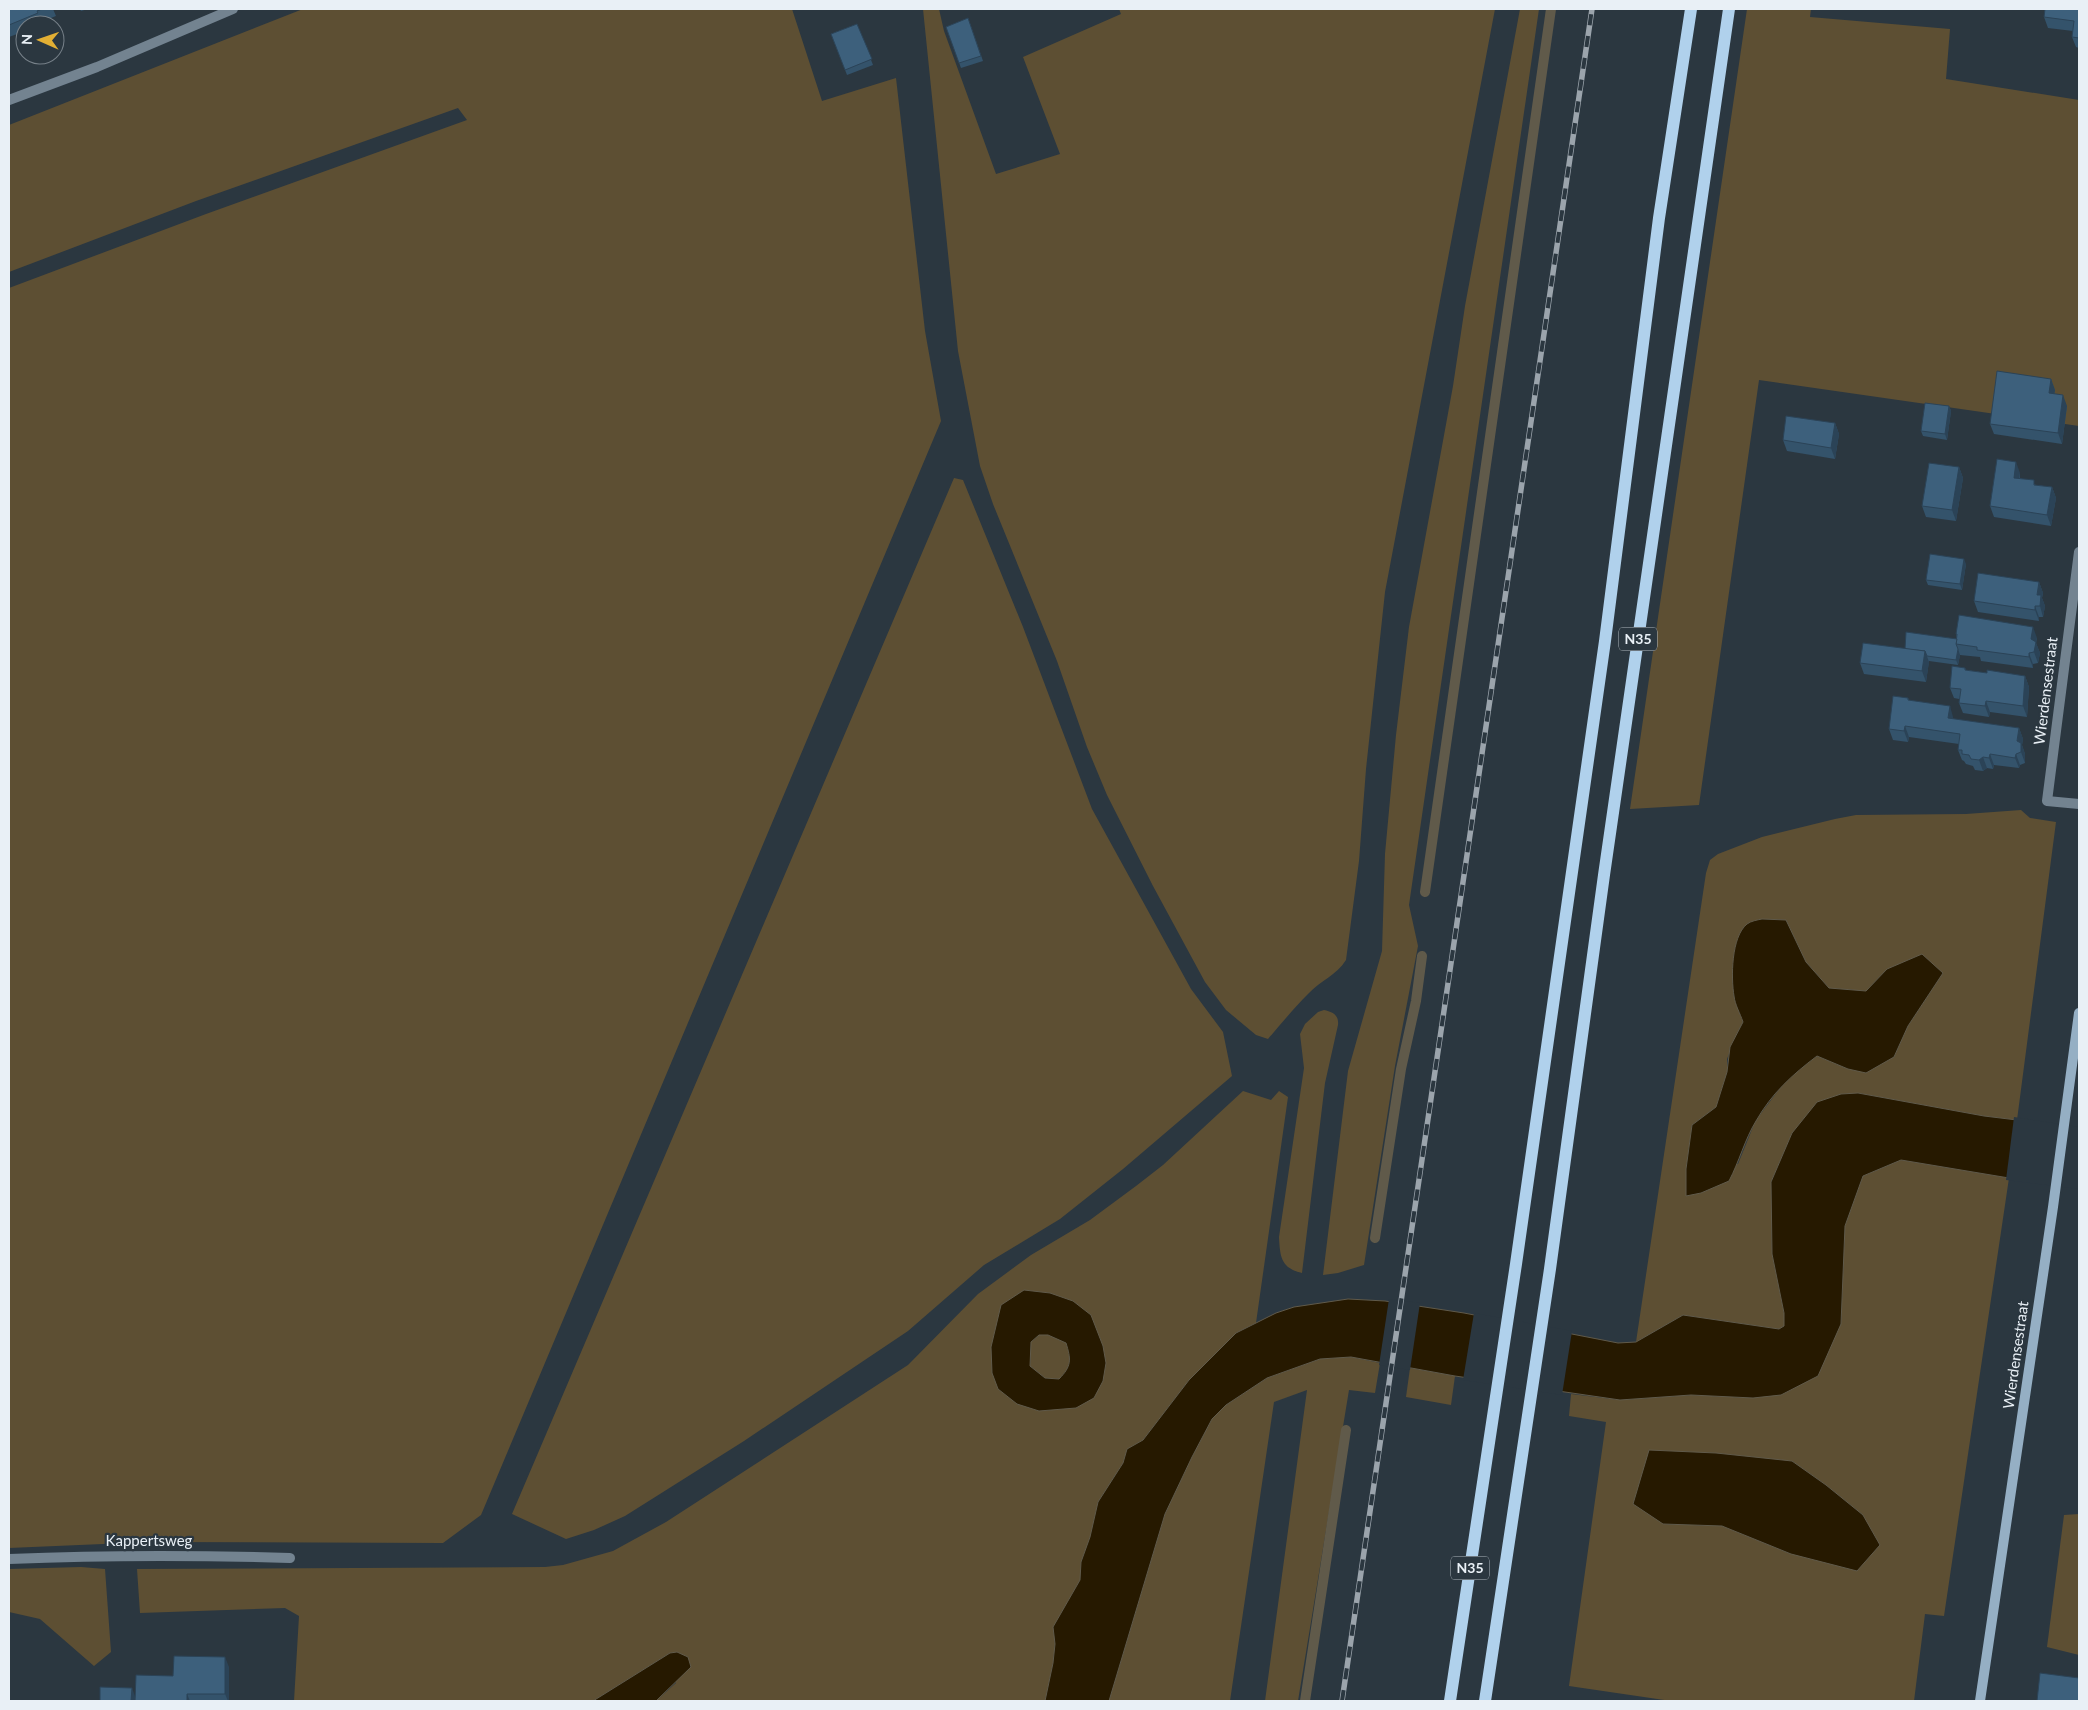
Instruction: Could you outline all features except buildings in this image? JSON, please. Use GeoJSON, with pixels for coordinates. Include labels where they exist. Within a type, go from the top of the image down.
{"type":"FeatureCollection","features":[{"type":"Feature","properties":{"kind":"main road","name":"N35"},"geometry":{"type":"LineString","coordinates":[[1450,1701],[1516,1264],[1605,641],[1659,218],[1691,9]]}},
{"type":"Feature","properties":{"kind":"main road","name":"N35"},"geometry":{"type":"LineString","coordinates":[[1485,1701],[1550,1269],[1604,875],[1729,9]]}},
{"type":"Feature","properties":{"kind":"street"},"geometry":{"type":"LineString","coordinates":[[9,100],[96,67],[233,9]]}},
{"type":"Feature","properties":{"kind":"street","name":"Wierdensestraat"},"geometry":{"type":"LineString","coordinates":[[2079,552],[2047,801],[2079,804]]}},
{"type":"Feature","properties":{"kind":"street","name":"Wierdensestraat"},"geometry":{"type":"LineString","coordinates":[[1980,1701],[2053,1207],[2079,1013]]}},
{"type":"Feature","properties":{"kind":"street","name":"Kappertsweg"},"geometry":{"type":"LineString","coordinates":[[9,1559],[194,1555],[290,1558]]}},
{"type":"Feature","properties":{"kind":"shaded area"},"geometry":{"type":"Polygon","coordinates":[[[303,9],[792,9],[822,101],[896,78],[925,331],[941,421],[481,1515],[443,1543],[150,1542],[9,1548],[9,288],[206,214],[467,120],[458,108],[196,201],[9,272],[9,125],[303,9]]]}},
{"type":"Feature","properties":{"kind":"shaded area"},"geometry":{"type":"Polygon","coordinates":[[[923,9],[939,9],[944,31],[996,174],[1060,154],[1023,57],[1121,14],[1119,9],[1495,9],[1385,592],[1366,769],[1359,861],[1346,960],[1338,970],[1308,994],[1268,1039],[1256,1035],[1226,1010],[1205,982],[1107,795],[1087,747],[1057,661],[993,504],[980,466],[958,351],[923,9]]]}},
{"type":"Feature","properties":{"kind":"shaded area"},"geometry":{"type":"Polygon","coordinates":[[[1520,9],[1539,9],[1409,905],[1418,946],[1395,1066],[1364,1265],[1338,1273],[1323,1275],[1348,1071],[1382,951],[1385,854],[1396,735],[1409,627],[1453,386],[1465,306],[1520,9]]]}},
{"type":"Feature","properties":{"kind":"shaded area"},"geometry":{"type":"Polygon","coordinates":[[[1747,9],[1811,9],[1810,17],[1950,29],[1946,79],[2079,100],[2079,426],[1759,380],[1699,805],[1630,809],[1747,9]]]}},
{"type":"Feature","properties":{"kind":"shaded area"},"geometry":{"type":"Polygon","coordinates":[[[954,478],[963,480],[1023,627],[1092,809],[1191,989],[1223,1032],[1232,1076],[1123,1169],[1060,1219],[984,1265],[908,1331],[744,1441],[625,1516],[594,1530],[566,1539],[512,1514],[954,478]]]}},
{"type":"Feature","properties":{"kind":"shaded area"},"geometry":{"type":"Polygon","coordinates":[[[2021,810],[2030,818],[2056,822],[2017,1120],[1984,1116],[1858,1093],[1792,1133],[1771,1182],[1772,1254],[1784,1313],[1784,1326],[1779,1329],[1683,1315],[1636,1342],[1706,873],[1710,860],[1718,854],[1762,837],[1856,815],[1966,814],[2021,810]],[[1762,919],[1732,972],[1734,997],[1743,1022],[1727,1059],[1727,1072],[1716,1107],[1692,1125],[1686,1169],[1738,1164],[1755,1122],[1765,1108],[1787,1079],[1817,1056],[1848,1069],[1894,1057],[1908,1026],[1943,973],[1887,969],[1866,991],[1829,988],[1806,962],[1786,920],[1762,919]]]}},
{"type":"Feature","properties":{"kind":"shaded area"},"geometry":{"type":"Polygon","coordinates":[[[1762,919],[1786,920],[1806,962],[1829,988],[1866,991],[1887,969],[1922,954],[1943,973],[1908,1026],[1894,1057],[1866,1073],[1848,1069],[1817,1056],[1783,1085],[1762,1111],[1752,1128],[1729,1181],[1701,1193],[1686,1196],[1686,1169],[1692,1125],[1716,1107],[1727,1072],[1730,1047],[1743,1022],[1735,1003],[1733,988],[1735,948],[1742,930],[1747,924],[1762,919]]]}},
{"type":"Feature","properties":{"kind":"shaded area"},"geometry":{"type":"Polygon","coordinates":[[[1324,1010],[1335,1014],[1338,1019],[1338,1025],[1325,1083],[1302,1273],[1290,1268],[1283,1261],[1279,1237],[1304,1068],[1300,1034],[1305,1024],[1318,1012],[1324,1010]]]}},
{"type":"Feature","properties":{"kind":"shaded area"},"geometry":{"type":"Polygon","coordinates":[[[1243,1091],[1271,1100],[1279,1091],[1288,1097],[1256,1323],[1236,1333],[1189,1380],[1143,1440],[1127,1450],[1123,1463],[1098,1502],[1090,1538],[1081,1562],[1080,1580],[1054,1627],[1053,1663],[1045,1701],[656,1701],[676,1683],[670,1653],[593,1701],[294,1701],[299,1616],[285,1608],[140,1613],[137,1569],[545,1567],[563,1565],[613,1551],[666,1522],[908,1365],[978,1294],[1031,1255],[1090,1220],[1163,1165],[1243,1091]],[[1001,1305],[1039,1411],[1103,1346],[1001,1305]]]}},
{"type":"Feature","properties":{"kind":"shaded area"},"geometry":{"type":"Polygon","coordinates":[[[1858,1093],[1984,1116],[2017,1120],[2009,1178],[1901,1160],[1863,1176],[1845,1226],[1841,1324],[1818,1376],[1781,1395],[1753,1398],[1691,1395],[1620,1400],[1455,1376],[1351,1357],[1320,1359],[1267,1378],[1226,1405],[1212,1419],[1192,1457],[1165,1514],[1109,1701],[1045,1701],[1053,1663],[1055,1644],[1053,1627],[1080,1580],[1081,1562],[1090,1537],[1098,1502],[1123,1463],[1127,1449],[1143,1440],[1189,1380],[1236,1333],[1276,1313],[1294,1307],[1348,1299],[1385,1301],[1464,1313],[1618,1343],[1636,1342],[1683,1315],[1779,1329],[1784,1326],[1784,1313],[1772,1254],[1771,1182],[1792,1133],[1817,1102],[1841,1094],[1858,1093]]]}},
{"type":"Feature","properties":{"kind":"shaded area"},"geometry":{"type":"Polygon","coordinates":[[[1901,1160],[2009,1178],[1944,1616],[1925,1614],[1914,1701],[1671,1701],[1569,1686],[1606,1422],[1569,1416],[1571,1394],[1620,1400],[1691,1395],[1753,1398],[1841,1324],[1845,1226],[1863,1176],[1901,1160]],[[1792,1461],[1663,1524],[1722,1526],[1791,1554],[1863,1515],[1792,1461]]]}},
{"type":"Feature","properties":{"kind":"shaded area"},"geometry":{"type":"Polygon","coordinates":[[[1024,1290],[1050,1293],[1073,1301],[1091,1315],[1103,1346],[1106,1363],[1103,1381],[1094,1398],[1076,1408],[1039,1411],[1017,1404],[998,1389],[992,1373],[991,1347],[1001,1305],[1024,1290]],[[1039,1335],[1031,1342],[1030,1366],[1045,1378],[1059,1379],[1068,1366],[1068,1349],[1066,1343],[1048,1335],[1039,1335]]]}},
{"type":"Feature","properties":{"kind":"shaded area"},"geometry":{"type":"Polygon","coordinates":[[[1039,1335],[1048,1335],[1066,1342],[1069,1362],[1059,1379],[1045,1378],[1030,1366],[1031,1342],[1039,1335]]]}},
{"type":"Feature","properties":{"kind":"shaded area"},"geometry":{"type":"Polygon","coordinates":[[[1351,1357],[1380,1363],[1375,1393],[1349,1390],[1298,1701],[1265,1701],[1307,1390],[1274,1402],[1230,1701],[1109,1701],[1165,1514],[1212,1419],[1226,1405],[1267,1378],[1320,1359],[1351,1357]]]}},
{"type":"Feature","properties":{"kind":"shaded area"},"geometry":{"type":"Polygon","coordinates":[[[1410,1368],[1455,1376],[1451,1405],[1406,1397],[1410,1368]]]}},
{"type":"Feature","properties":{"kind":"shaded area"},"geometry":{"type":"Polygon","coordinates":[[[1649,1450],[1716,1453],[1792,1461],[1863,1515],[1880,1545],[1857,1571],[1791,1554],[1722,1526],[1663,1524],[1633,1504],[1649,1450]]]}},
{"type":"Feature","properties":{"kind":"shaded area"},"geometry":{"type":"Polygon","coordinates":[[[2079,1514],[2079,1655],[2047,1647],[2064,1515],[2079,1514]]]}},
{"type":"Feature","properties":{"kind":"shaded area"},"geometry":{"type":"Polygon","coordinates":[[[81,1567],[105,1569],[111,1652],[94,1666],[40,1619],[9,1612],[9,1569],[81,1567]]]}},
{"type":"Feature","properties":{"kind":"shaded area"},"geometry":{"type":"Polygon","coordinates":[[[677,1652],[688,1657],[691,1667],[656,1701],[593,1701],[670,1653],[677,1652]]]}},
{"type":"Feature","properties":{"kind":"pier"},"geometry":{"type":"Polygon","coordinates":[[[2014,1117],[2079,1127],[2079,1189],[2006,1180],[2014,1117]]]}},
{"type":"Feature","properties":{"kind":"pier"},"geometry":{"type":"Polygon","coordinates":[[[1389,1299],[1420,1303],[1410,1370],[1379,1365],[1389,1299]]]}},
{"type":"Feature","properties":{"kind":"pier"},"geometry":{"type":"Polygon","coordinates":[[[1474,1313],[1572,1331],[1562,1395],[1463,1380],[1474,1313]]]}},
{"type":"Feature","properties":{"kind":"waterway"},"geometry":{"type":"LineString","coordinates":[[1425,892],[1551,9]]}},
{"type":"Feature","properties":{"kind":"waterway"},"geometry":{"type":"LineString","coordinates":[[1375,1238],[1401,1069],[1416,1001],[1422,956]]}},
{"type":"Feature","properties":{"kind":"waterway"},"geometry":{"type":"LineString","coordinates":[[1305,1701],[1346,1430]]}},
{"type":"Feature","properties":{"kind":"railway"},"geometry":{"type":"LineString","coordinates":[[1342,1701],[1592,9]]}}]}
